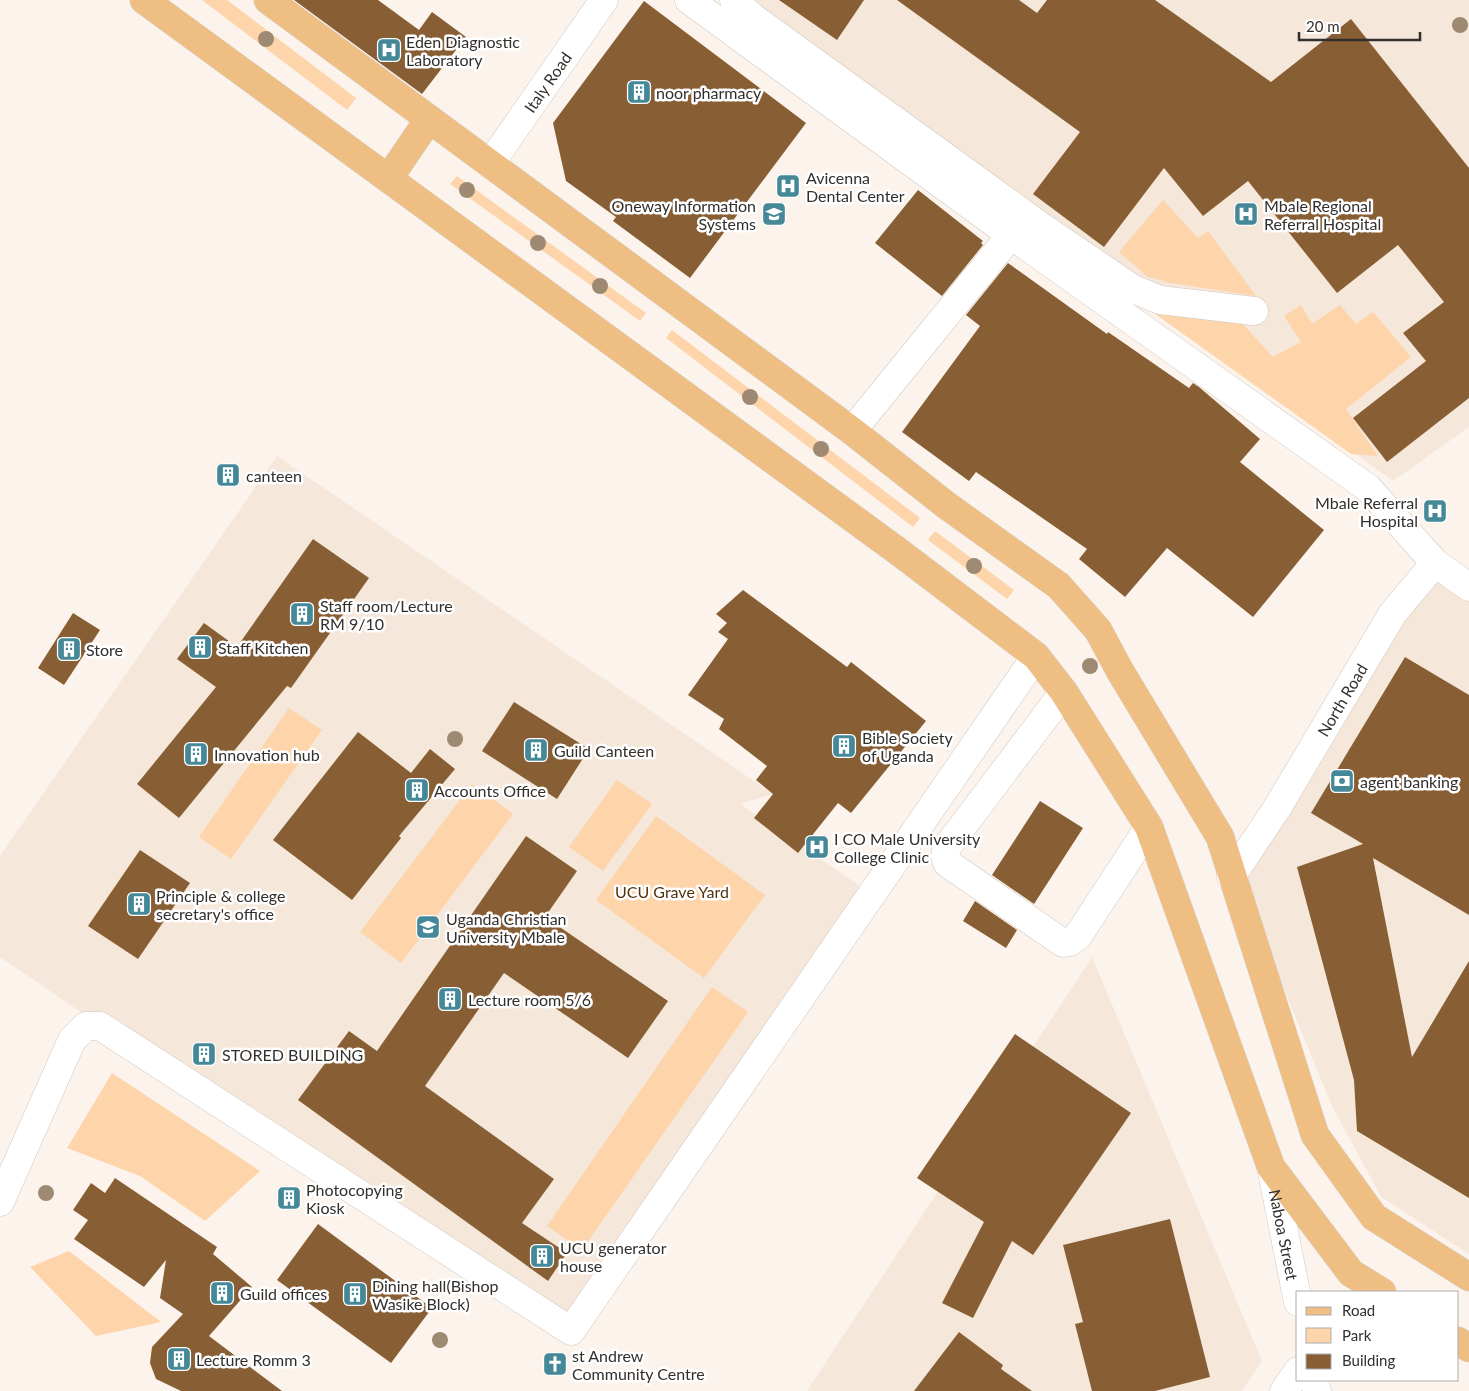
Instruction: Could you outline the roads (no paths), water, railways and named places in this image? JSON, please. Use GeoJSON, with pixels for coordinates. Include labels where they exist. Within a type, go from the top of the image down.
{"type":"FeatureCollection","features":[{"type":"Feature","properties":{"kind":"main road"},"geometry":{"type":"LineString","coordinates":[[144,0],[907,558],[1036,656],[1064,692],[1149,827],[1271,1167],[1351,1273],[1380,1291]]}},
{"type":"Feature","properties":{"kind":"main road"},"geometry":{"type":"LineString","coordinates":[[268,0],[852,431],[946,505],[1059,586],[1098,630],[1125,679],[1220,836],[1231,877],[1315,1135],[1374,1217],[1469,1277]]}},
{"type":"Feature","properties":{"kind":"main road"},"geometry":{"type":"LineString","coordinates":[[388,178],[429,119]]}},
{"type":"Feature","properties":{"kind":"street","name":"Italy Road"},"geometry":{"type":"LineString","coordinates":[[490,164],[604,0]]}},
{"type":"Feature","properties":{"kind":"street"},"geometry":{"type":"LineString","coordinates":[[689,0],[1011,235],[1368,488],[1435,563],[1469,587]]}},
{"type":"Feature","properties":{"kind":"street"},"geometry":{"type":"LineString","coordinates":[[734,0],[752,17],[1133,289],[1160,300],[1254,311]]}},
{"type":"Feature","properties":{"kind":"street"},"geometry":{"type":"LineString","coordinates":[[852,431],[1011,235]]}},
{"type":"Feature","properties":{"kind":"street","name":"North Road"},"geometry":{"type":"LineString","coordinates":[[1231,877],[1277,808],[1392,613],[1435,563]]}},
{"type":"Feature","properties":{"kind":"street"},"geometry":{"type":"LineString","coordinates":[[0,1202],[72,1040],[86,1026],[100,1026],[571,1330],[1036,656]]}},
{"type":"Feature","properties":{"kind":"street"},"geometry":{"type":"LineString","coordinates":[[1064,692],[947,846],[945,856],[947,863],[1063,943],[1070,942],[1078,936],[1149,827]]}},
{"type":"Feature","properties":{"kind":"street","name":"Naboa Street"},"geometry":{"type":"LineString","coordinates":[[1271,1167],[1296,1292]]}},
{"type":"Feature","properties":{"kind":"street"},"geometry":{"type":"LineString","coordinates":[[1284,1391],[1296,1374]]}},
{"type":"Feature","properties":{"kind":"place","name":"Eden Diagnostic Laboratory"},"geometry":{"type":"Point","coordinates":[389,50]}},
{"type":"Feature","properties":{"kind":"place","name":"noor pharmacy"},"geometry":{"type":"Point","coordinates":[639,92]}},
{"type":"Feature","properties":{"kind":"place","name":"Avicenna Dental Center"},"geometry":{"type":"Point","coordinates":[788,186]}},
{"type":"Feature","properties":{"kind":"place","name":"Oneway Information Systems"},"geometry":{"type":"Point","coordinates":[774,214]}},
{"type":"Feature","properties":{"kind":"place","name":"Mbale Regional Referral Hospital"},"geometry":{"type":"Point","coordinates":[1246,214]}},
{"type":"Feature","properties":{"kind":"place","name":"canteen"},"geometry":{"type":"Point","coordinates":[228,475]}},
{"type":"Feature","properties":{"kind":"place","name":"Mbale Referral Hospital"},"geometry":{"type":"Point","coordinates":[1435,511]}},
{"type":"Feature","properties":{"kind":"place","name":"Staff room/Lecture RM 9/10"},"geometry":{"type":"Point","coordinates":[302,614]}},
{"type":"Feature","properties":{"kind":"place","name":"Staff Kitchen"},"geometry":{"type":"Point","coordinates":[200,647]}},
{"type":"Feature","properties":{"kind":"place","name":"Store"},"geometry":{"type":"Point","coordinates":[69,649]}},
{"type":"Feature","properties":{"kind":"place","name":"Bible Society of Uganda"},"geometry":{"type":"Point","coordinates":[844,746]}},
{"type":"Feature","properties":{"kind":"place","name":"Guild Canteen"},"geometry":{"type":"Point","coordinates":[536,750]}},
{"type":"Feature","properties":{"kind":"place","name":"Innovation hub"},"geometry":{"type":"Point","coordinates":[196,754]}},
{"type":"Feature","properties":{"kind":"place","name":"agent banking"},"geometry":{"type":"Point","coordinates":[1342,781]}},
{"type":"Feature","properties":{"kind":"place","name":"Accounts Office"},"geometry":{"type":"Point","coordinates":[417,790]}},
{"type":"Feature","properties":{"kind":"place","name":"I CO Male University College Clinic"},"geometry":{"type":"Point","coordinates":[817,847]}},
{"type":"Feature","properties":{"kind":"place","name":"Principle & college secretary's office"},"geometry":{"type":"Point","coordinates":[139,904]}},
{"type":"Feature","properties":{"kind":"place","name":"Uganda Christian University Mbale"},"geometry":{"type":"Point","coordinates":[428,927]}},
{"type":"Feature","properties":{"kind":"place","name":"Lecture room 5/6"},"geometry":{"type":"Point","coordinates":[450,999]}},
{"type":"Feature","properties":{"kind":"place","name":"STORED BUILDING"},"geometry":{"type":"Point","coordinates":[204,1054]}},
{"type":"Feature","properties":{"kind":"place","name":"Photocopying Kiosk"},"geometry":{"type":"Point","coordinates":[289,1198]}},
{"type":"Feature","properties":{"kind":"place","name":"UCU generator house"},"geometry":{"type":"Point","coordinates":[542,1256]}},
{"type":"Feature","properties":{"kind":"place","name":"Guild offices"},"geometry":{"type":"Point","coordinates":[222,1293]}},
{"type":"Feature","properties":{"kind":"place","name":"Dining hall(Bishop Wasike Block)"},"geometry":{"type":"Point","coordinates":[355,1294]}},
{"type":"Feature","properties":{"kind":"place","name":"Lecture Romm 3"},"geometry":{"type":"Point","coordinates":[179,1359]}},
{"type":"Feature","properties":{"kind":"place","name":"st Andrew Community Centre"},"geometry":{"type":"Point","coordinates":[555,1364]}},
{"type":"Feature","properties":{"kind":"park label","name":"UCU Grave Yard"},"geometry":{"type":"Point","coordinates":[672,891]}}]}
